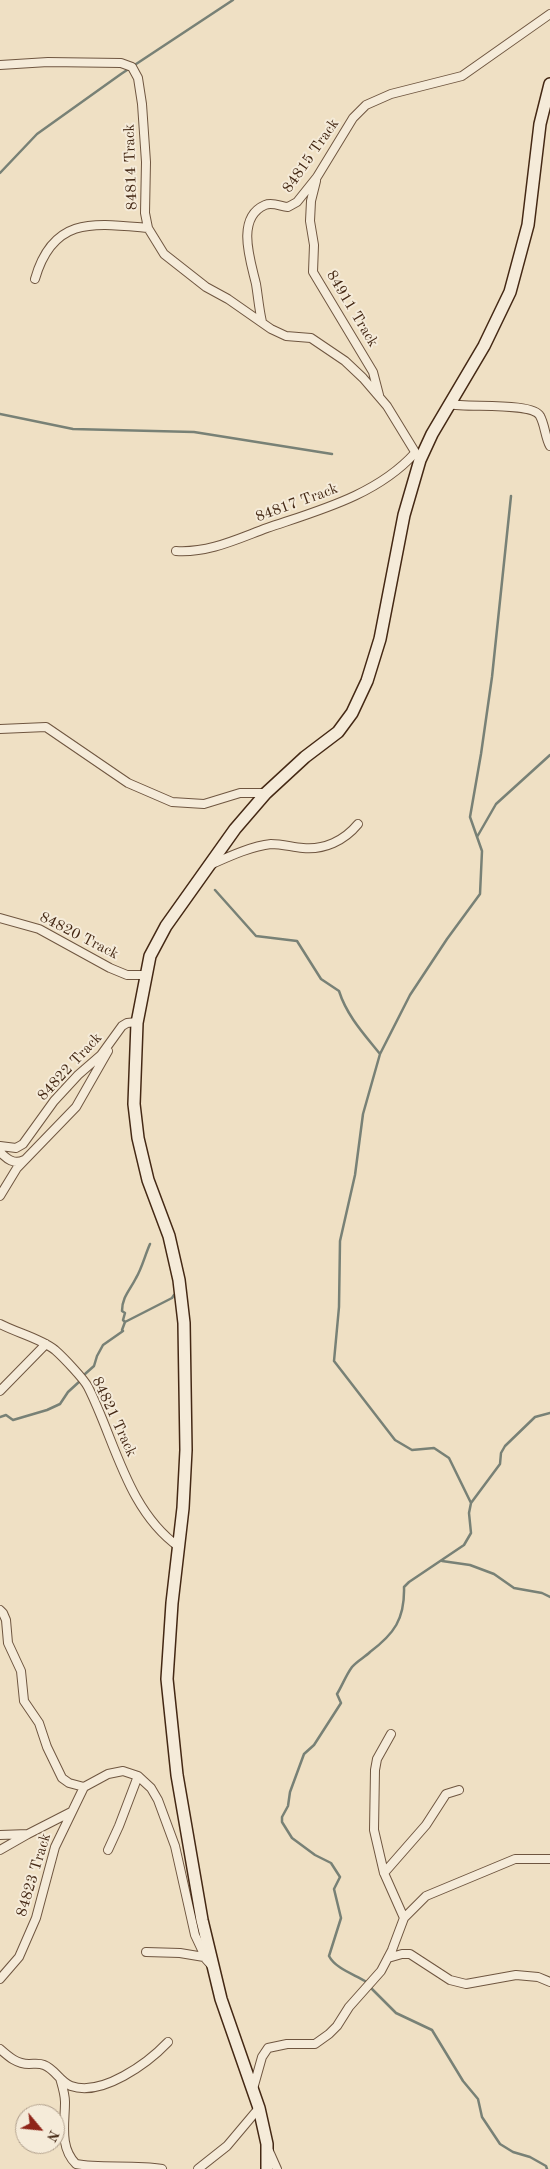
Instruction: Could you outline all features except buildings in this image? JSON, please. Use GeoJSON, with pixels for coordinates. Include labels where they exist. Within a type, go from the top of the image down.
{"type":"FeatureCollection","features":[{"type":"Feature","properties":{"kind":"street","name":"84815 Track"},"geometry":{"type":"LineString","coordinates":[[262,322],[255,282],[249,262],[247,231],[250,222],[260,208],[266,205],[292,206],[316,177],[353,118],[366,106],[378,98],[462,76],[550,14]]}},
{"type":"Feature","properties":{"kind":"street","name":"84814 Track"},"geometry":{"type":"LineString","coordinates":[[0,65],[48,62],[120,63],[132,67],[138,78],[142,104],[146,162],[145,213],[148,228],[164,254],[206,287],[286,336],[311,338],[345,362],[379,395]]}},
{"type":"Feature","properties":{"kind":"street"},"geometry":{"type":"LineString","coordinates":[[277,2169],[267,2144],[259,2108],[221,1999],[187,1835],[177,1775],[167,1679],[172,1603],[183,1508],[186,1450],[184,1323],[179,1280],[169,1236],[148,1180],[138,1138],[134,1104],[137,1022],[150,956],[166,926],[212,864],[234,829],[266,793],[305,757],[338,732],[352,713],[367,681],[380,639],[417,457],[484,346],[510,292],[528,225],[540,124],[550,84]]}},
{"type":"Feature","properties":{"kind":"street","name":"84911 Track"},"geometry":{"type":"LineString","coordinates":[[316,177],[311,201],[310,221],[314,245],[313,272],[373,372],[379,395]]}},
{"type":"Feature","properties":{"kind":"street"},"geometry":{"type":"LineString","coordinates":[[35,279],[40,263],[54,240],[63,233],[83,227],[115,224],[148,228]]}},
{"type":"Feature","properties":{"kind":"street"},"geometry":{"type":"LineString","coordinates":[[379,395],[394,416],[417,457]]}},
{"type":"Feature","properties":{"kind":"street"},"geometry":{"type":"LineString","coordinates":[[449,404],[467,407],[534,410],[546,427],[550,446]]}},
{"type":"Feature","properties":{"kind":"street","name":"84817 Track"},"geometry":{"type":"LineString","coordinates":[[176,551],[193,552],[217,548],[337,504],[389,477],[417,457]]}},
{"type":"Feature","properties":{"kind":"street"},"geometry":{"type":"LineString","coordinates":[[0,729],[46,727],[128,783],[172,802],[204,804],[240,793],[266,793]]}},
{"type":"Feature","properties":{"kind":"street"},"geometry":{"type":"LineString","coordinates":[[212,864],[261,846],[280,844],[305,848],[324,847],[350,833],[358,824]]}},
{"type":"Feature","properties":{"kind":"street","name":"84820 Track"},"geometry":{"type":"LineString","coordinates":[[0,918],[38,929],[110,968],[127,975],[145,975]]}},
{"type":"Feature","properties":{"kind":"street","name":"84822 Track"},"geometry":{"type":"LineString","coordinates":[[0,1146],[16,1148],[23,1144],[54,1101],[111,1044],[122,1026],[127,1023],[137,1022]]}},
{"type":"Feature","properties":{"kind":"street"},"geometry":{"type":"LineString","coordinates":[[0,1196],[25,1159],[76,1107],[111,1044]]}},
{"type":"Feature","properties":{"kind":"street"},"geometry":{"type":"LineString","coordinates":[[0,1152],[11,1161],[20,1162],[25,1159]]}},
{"type":"Feature","properties":{"kind":"street","name":"84821 Track"},"geometry":{"type":"LineString","coordinates":[[0,1324],[56,1350],[88,1386],[111,1443],[140,1503],[162,1532],[179,1547]]}},
{"type":"Feature","properties":{"kind":"street"},"geometry":{"type":"LineString","coordinates":[[0,1391],[46,1344]]}},
{"type":"Feature","properties":{"kind":"street"},"geometry":{"type":"LineString","coordinates":[[0,1610],[6,1620],[8,1643],[21,1671],[24,1701],[39,1723],[46,1747],[62,1778],[84,1787],[108,1774],[123,1771],[138,1776],[151,1788],[158,1800],[175,1846],[195,1935],[204,1957],[213,1967]]}},
{"type":"Feature","properties":{"kind":"street"},"geometry":{"type":"LineString","coordinates":[[391,1734],[377,1759],[375,1770],[374,1830],[384,1874],[404,1918]]}},
{"type":"Feature","properties":{"kind":"street"},"geometry":{"type":"LineString","coordinates":[[108,1850],[138,1776]]}},
{"type":"Feature","properties":{"kind":"street","name":"84823 Track"},"geometry":{"type":"LineString","coordinates":[[0,1979],[19,1957],[36,1918],[55,1847],[70,1812],[84,1787]]}},
{"type":"Feature","properties":{"kind":"street"},"geometry":{"type":"LineString","coordinates":[[384,1874],[421,1831],[446,1794],[459,1790]]}},
{"type":"Feature","properties":{"kind":"street"},"geometry":{"type":"LineString","coordinates":[[0,1850],[70,1812]]}},
{"type":"Feature","properties":{"kind":"street"},"geometry":{"type":"LineString","coordinates":[[0,1835],[28,1834]]}},
{"type":"Feature","properties":{"kind":"street"},"geometry":{"type":"LineString","coordinates":[[253,2090],[262,2057],[268,2048],[287,2044],[315,2044],[337,2026],[349,2007],[381,1971],[404,1918],[426,1896],[515,1859],[550,1859]]}},
{"type":"Feature","properties":{"kind":"street"},"geometry":{"type":"LineString","coordinates":[[146,1952],[180,1953],[204,1957]]}},
{"type":"Feature","properties":{"kind":"street"},"geometry":{"type":"LineString","coordinates":[[388,1958],[410,1954],[450,1980],[466,1984],[516,1975],[538,1977],[550,1982]]}},
{"type":"Feature","properties":{"kind":"street"},"geometry":{"type":"LineString","coordinates":[[0,2049],[18,2062],[41,2063],[49,2067],[65,2083],[77,2087],[93,2088],[143,2065],[168,2042]]}},
{"type":"Feature","properties":{"kind":"street"},"geometry":{"type":"LineString","coordinates":[[60,2078],[65,2100],[62,2126],[68,2151],[76,2164],[93,2168],[136,2166],[162,2169]]}},
{"type":"Feature","properties":{"kind":"street"},"geometry":{"type":"LineString","coordinates":[[198,2169],[227,2146],[259,2108]]}},
{"type":"Feature","properties":{"kind":"street"},"geometry":{"type":"LineString","coordinates":[[267,2144],[267,2169]]}},
{"type":"Feature","properties":{"kind":"waterway"},"geometry":{"type":"LineString","coordinates":[[0,173],[37,134],[121,74],[233,0]]}},
{"type":"Feature","properties":{"kind":"waterway"},"geometry":{"type":"LineString","coordinates":[[0,414],[73,429],[194,432],[332,454]]}},
{"type":"Feature","properties":{"kind":"waterway"},"geometry":{"type":"LineString","coordinates":[[471,1503],[449,1458],[434,1448],[412,1450],[395,1440],[334,1361],[339,1307],[340,1241],[355,1175],[363,1114],[380,1054],[410,995],[480,894],[482,851],[470,817],[492,677],[511,496]]}},
{"type":"Feature","properties":{"kind":"waterway"},"geometry":{"type":"LineString","coordinates":[[477,837],[496,804],[550,755]]}},
{"type":"Feature","properties":{"kind":"waterway"},"geometry":{"type":"LineString","coordinates":[[215,890],[256,936],[297,941],[321,979],[339,991],[351,1017],[380,1054]]}},
{"type":"Feature","properties":{"kind":"waterway"},"geometry":{"type":"LineString","coordinates":[[125,1322],[123,1320],[125,1313],[122,1311],[123,1302],[138,1274],[150,1244]]}},
{"type":"Feature","properties":{"kind":"waterway"},"geometry":{"type":"LineString","coordinates":[[85,1374],[94,1366],[103,1345],[123,1331],[125,1322],[172,1298],[174,1295]]}},
{"type":"Feature","properties":{"kind":"waterway"},"geometry":{"type":"LineString","coordinates":[[0,1417],[6,1415],[13,1420],[47,1410],[60,1404],[68,1392],[80,1381]]}},
{"type":"Feature","properties":{"kind":"waterway"},"geometry":{"type":"LineString","coordinates":[[365,1981],[335,1964],[329,1956],[341,1918],[334,1889],[340,1877],[331,1863],[315,1855],[292,1838],[282,1822],[282,1817],[288,1806],[290,1792],[304,1754],[314,1745],[341,1703],[337,1694],[350,1670],[386,1639],[396,1625],[402,1608],[404,1587],[464,1545],[471,1533],[469,1513],[471,1503],[500,1464],[501,1453],[505,1446],[535,1417],[550,1413]]}},
{"type":"Feature","properties":{"kind":"waterway"},"geometry":{"type":"LineString","coordinates":[[442,1561],[470,1565],[494,1574],[514,1588],[542,1593],[550,1597]]}},
{"type":"Feature","properties":{"kind":"waterway"},"geometry":{"type":"LineString","coordinates":[[370,1987],[396,2013],[432,2030],[463,2081],[478,2099],[482,2117],[500,2144],[513,2152],[530,2157],[546,2166],[547,2169]]}}]}
